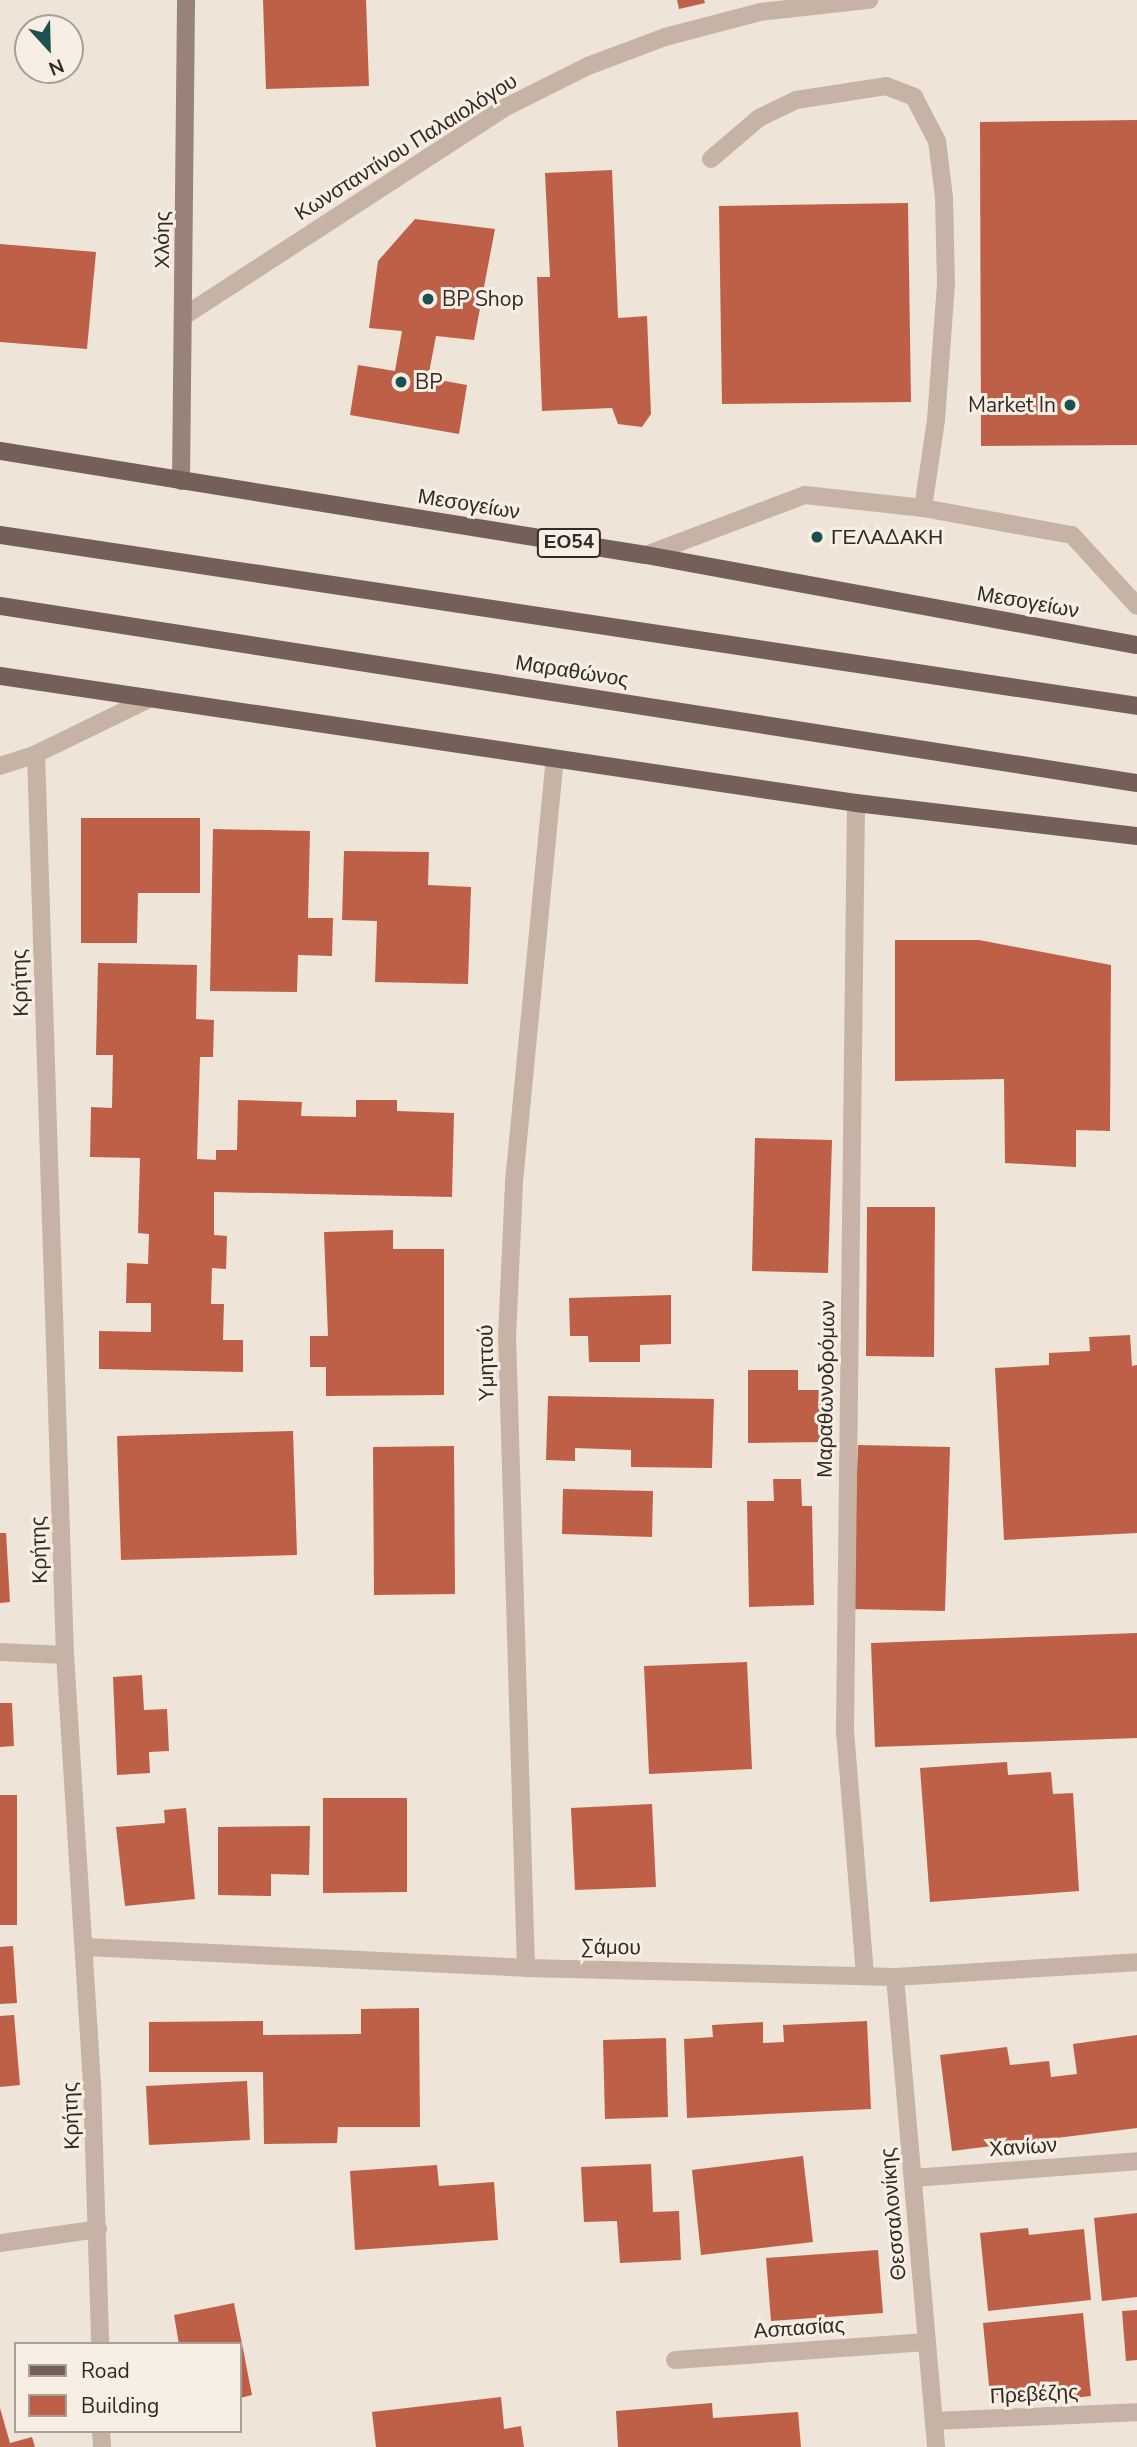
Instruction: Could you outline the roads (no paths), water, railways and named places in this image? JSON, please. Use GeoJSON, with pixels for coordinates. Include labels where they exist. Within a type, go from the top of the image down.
{"type":"FeatureCollection","features":[{"type":"Feature","properties":{"kind":"main road","name":"Μεσογείων"},"geometry":{"type":"LineString","coordinates":[[0,451],[646,555],[1137,645]]}},
{"type":"Feature","properties":{"kind":"main road"},"geometry":{"type":"LineString","coordinates":[[0,535],[1137,706]]}},
{"type":"Feature","properties":{"kind":"main road","name":"Μαραθώνος"},"geometry":{"type":"LineString","coordinates":[[0,606],[1137,783]]}},
{"type":"Feature","properties":{"kind":"main road"},"geometry":{"type":"LineString","coordinates":[[0,676],[856,803],[1137,836]]}},
{"type":"Feature","properties":{"kind":"street","name":"Χλόης"},"geometry":{"type":"LineString","coordinates":[[181,481],[186,0]]}},
{"type":"Feature","properties":{"kind":"street","name":"Κωνσταντίνου Παλαιολόγου"},"geometry":{"type":"LineString","coordinates":[[184,316],[506,107],[588,66],[665,37],[760,12],[869,0]]}},
{"type":"Feature","properties":{"kind":"street"},"geometry":{"type":"LineString","coordinates":[[711,159],[759,118],[796,100],[886,86],[914,97],[937,141],[946,271],[936,420],[923,508]]}},
{"type":"Feature","properties":{"kind":"street"},"geometry":{"type":"LineString","coordinates":[[646,555],[804,495],[923,508],[1072,536],[1137,606]]}},
{"type":"Feature","properties":{"kind":"street"},"geometry":{"type":"LineString","coordinates":[[0,766],[36,754],[151,698]]}},
{"type":"Feature","properties":{"kind":"street","name":"Κρήτης"},"geometry":{"type":"LineString","coordinates":[[36,754],[65,1655],[85,1947],[98,2229],[100,2342]]}},
{"type":"Feature","properties":{"kind":"street","name":"Υμηττού"},"geometry":{"type":"LineString","coordinates":[[526,1968],[507,1337],[514,1182],[555,760]]}},
{"type":"Feature","properties":{"kind":"street","name":"Μαραθωνοδρόμων"},"geometry":{"type":"LineString","coordinates":[[856,803],[845,1731],[865,1975]]}},
{"type":"Feature","properties":{"kind":"street"},"geometry":{"type":"LineString","coordinates":[[0,1652],[65,1655]]}},
{"type":"Feature","properties":{"kind":"street","name":"Σάμου"},"geometry":{"type":"LineString","coordinates":[[85,1947],[526,1968],[895,1977],[1137,1962]]}},
{"type":"Feature","properties":{"kind":"street","name":"Θεσσαλονίκης"},"geometry":{"type":"LineString","coordinates":[[895,1977],[936,2447]]}},
{"type":"Feature","properties":{"kind":"street","name":"Χανίων"},"geometry":{"type":"LineString","coordinates":[[913,2178],[1137,2161]]}},
{"type":"Feature","properties":{"kind":"street"},"geometry":{"type":"LineString","coordinates":[[0,2243],[98,2229]]}},
{"type":"Feature","properties":{"kind":"street","name":"Ασπασίας"},"geometry":{"type":"LineString","coordinates":[[675,2360],[926,2342]]}},
{"type":"Feature","properties":{"kind":"street","name":"Πρεβέζης"},"geometry":{"type":"LineString","coordinates":[[934,2421],[1137,2412]]}},
{"type":"Feature","properties":{"kind":"place","name":"BP Shop"},"geometry":{"type":"Point","coordinates":[428,299]}},
{"type":"Feature","properties":{"kind":"place","name":"BP"},"geometry":{"type":"Point","coordinates":[401,382]}},
{"type":"Feature","properties":{"kind":"place","name":"Market In"},"geometry":{"type":"Point","coordinates":[1070,405]}},
{"type":"Feature","properties":{"kind":"place","name":"ΓΕΛΑΔΑΚΗ"},"geometry":{"type":"Point","coordinates":[817,537]}}]}
